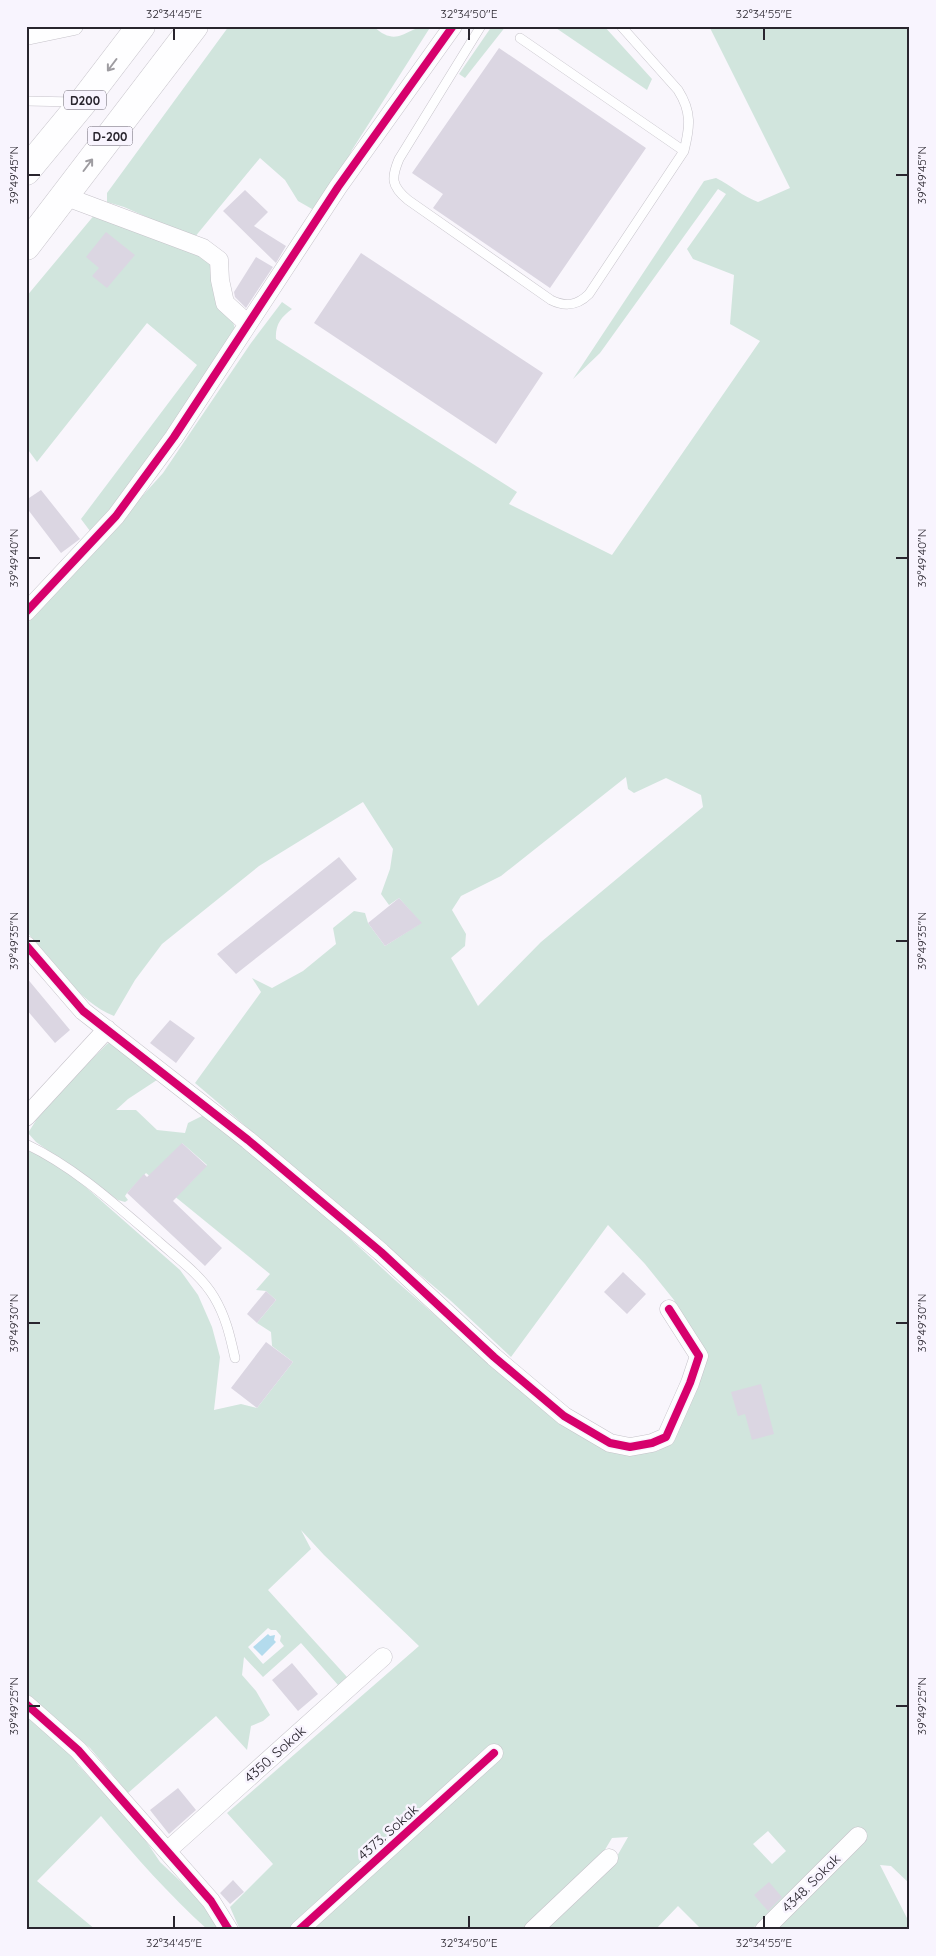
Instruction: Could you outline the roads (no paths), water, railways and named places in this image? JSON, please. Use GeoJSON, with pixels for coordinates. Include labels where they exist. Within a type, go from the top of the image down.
{"type":"FeatureCollection","features":[{"type":"Feature","properties":{"kind":"highway","name":"D200"},"geometry":{"type":"LineString","coordinates":[[26,171],[83,102],[141,26]]}},
{"type":"Feature","properties":{"kind":"highway","name":"D-200"},"geometry":{"type":"LineString","coordinates":[[26,246],[194,26]]}},
{"type":"Feature","properties":{"kind":"street"},"geometry":{"type":"LineString","coordinates":[[26,36],[74,26]]}},
{"type":"Feature","properties":{"kind":"street"},"geometry":{"type":"LineString","coordinates":[[26,612],[116,516],[174,437],[338,187],[453,26]]}},
{"type":"Feature","properties":{"kind":"street"},"geometry":{"type":"LineString","coordinates":[[64,196],[203,248],[219,260],[220,280],[225,303],[248,324]]}},
{"type":"Feature","properties":{"kind":"street"},"geometry":{"type":"LineString","coordinates":[[26,945],[83,1011],[248,1140],[381,1252],[494,1357],[564,1416],[610,1443],[630,1447],[652,1444],[666,1437],[681,1406],[699,1356],[669,1309]]}},
{"type":"Feature","properties":{"kind":"street"},"geometry":{"type":"LineString","coordinates":[[26,1118],[107,1029]]}},
{"type":"Feature","properties":{"kind":"street","name":"4350. Sokak"},"geometry":{"type":"LineString","coordinates":[[167,1852],[383,1657]]}},
{"type":"Feature","properties":{"kind":"street"},"geometry":{"type":"LineString","coordinates":[[26,1704],[78,1750],[211,1901],[230,1930]]}},
{"type":"Feature","properties":{"kind":"street","name":"4373. Sokak"},"geometry":{"type":"LineString","coordinates":[[299,1930],[494,1753]]}},
{"type":"Feature","properties":{"kind":"street","name":"4348. Sokak"},"geometry":{"type":"LineString","coordinates":[[764,1930],[858,1836]]}},
{"type":"Feature","properties":{"kind":"street"},"geometry":{"type":"LineString","coordinates":[[533,1930],[609,1858]]}},
{"type":"Feature","properties":{"kind":"lane"},"geometry":{"type":"LineString","coordinates":[[481,26],[399,159],[394,170],[393,182],[399,192],[408,200],[560,305],[572,305],[589,294],[684,151],[688,135],[690,118],[686,102],[678,90],[621,26]]}},
{"type":"Feature","properties":{"kind":"lane"},"geometry":{"type":"LineString","coordinates":[[520,38],[684,151]]}},
{"type":"Feature","properties":{"kind":"lane"},"geometry":{"type":"LineString","coordinates":[[26,102],[83,102]]}},
{"type":"Feature","properties":{"kind":"lane"},"geometry":{"type":"LineString","coordinates":[[26,1144],[65,1165],[190,1268],[214,1296],[228,1323],[235,1358]]}},
{"type":"Feature","properties":{"kind":"water"},"geometry":{"type":"Polygon","coordinates":[[[268,1634],[270,1636],[275,1635],[274,1640],[276,1642],[262,1656],[253,1647],[268,1634]]]}}]}
